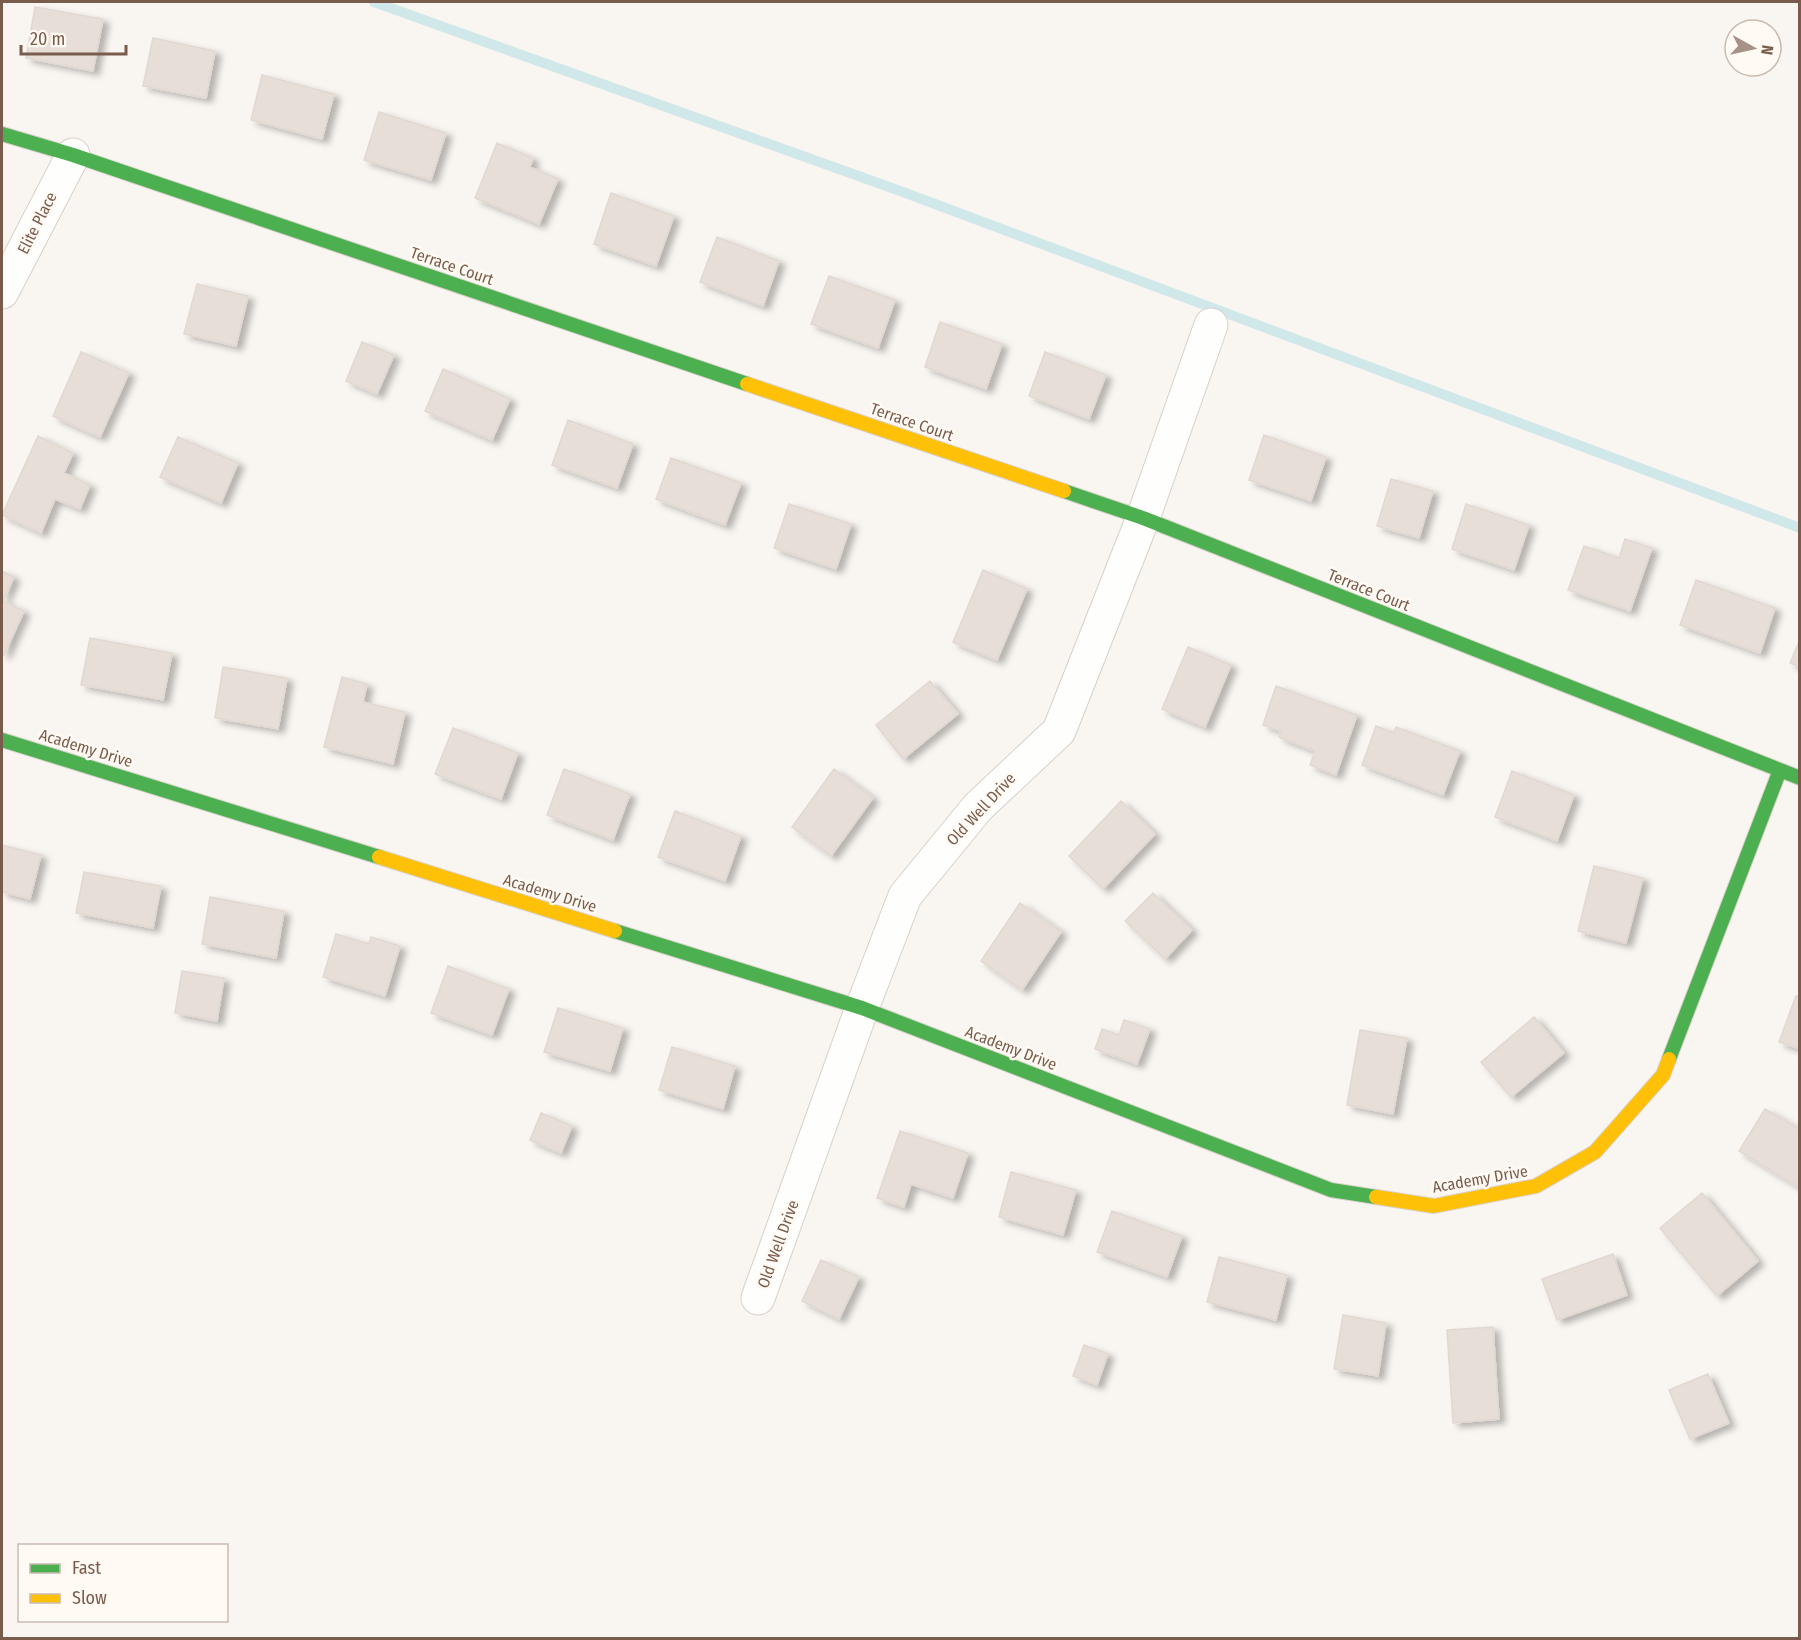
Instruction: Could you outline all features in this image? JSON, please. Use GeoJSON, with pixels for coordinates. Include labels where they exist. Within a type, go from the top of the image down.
{"type":"FeatureCollection","features":[{"type":"Feature","properties":{"kind":"street","name":"Terrace Court"},"geometry":{"type":"LineString","coordinates":[[2,134],[73,154],[1143,518],[1800,778]]}},
{"type":"Feature","properties":{"kind":"street","name":"Elite Place"},"geometry":{"type":"LineString","coordinates":[[2,292],[73,154]]}},
{"type":"Feature","properties":{"kind":"street","name":"Old Well Drive"},"geometry":{"type":"LineString","coordinates":[[758,1298],[862,1008],[905,896],[978,807],[1059,731],[1143,518],[1211,325]]}},
{"type":"Feature","properties":{"kind":"street","name":"Academy Drive"},"geometry":{"type":"LineString","coordinates":[[2,740],[862,1008],[1331,1190],[1434,1206],[1536,1186],[1595,1152],[1663,1075],[1780,770]]}},
{"type":"Feature","properties":{"kind":"building"},"geometry":{"type":"Polygon","coordinates":[[[35,7],[103,19],[93,71],[26,58],[35,7]]]}},
{"type":"Feature","properties":{"kind":"building"},"geometry":{"type":"Polygon","coordinates":[[[153,38],[215,51],[206,98],[143,86],[153,38]]]}},
{"type":"Feature","properties":{"kind":"building"},"geometry":{"type":"Polygon","coordinates":[[[262,75],[334,94],[322,139],[251,120],[262,75]]]}},
{"type":"Feature","properties":{"kind":"building"},"geometry":{"type":"Polygon","coordinates":[[[379,112],[446,133],[431,180],[364,160],[379,112]]]}},
{"type":"Feature","properties":{"kind":"building"},"geometry":{"type":"Polygon","coordinates":[[[497,143],[533,158],[530,167],[558,179],[539,224],[475,198],[497,143]]]}},
{"type":"Feature","properties":{"kind":"building"},"geometry":{"type":"Polygon","coordinates":[[[611,193],[674,216],[656,266],[594,244],[611,193]]]}},
{"type":"Feature","properties":{"kind":"building"},"geometry":{"type":"Polygon","coordinates":[[[717,237],[779,261],[763,306],[700,282],[717,237]]]}},
{"type":"Feature","properties":{"kind":"building"},"geometry":{"type":"Polygon","coordinates":[[[829,276],[895,300],[878,348],[811,324],[829,276]]]}},
{"type":"Feature","properties":{"kind":"building"},"geometry":{"type":"Polygon","coordinates":[[[197,284],[248,296],[236,346],[184,334],[197,284]]]}},
{"type":"Feature","properties":{"kind":"building"},"geometry":{"type":"Polygon","coordinates":[[[940,322],[1002,344],[986,389],[925,367],[940,322]]]}},
{"type":"Feature","properties":{"kind":"building"},"geometry":{"type":"Polygon","coordinates":[[[362,342],[394,355],[377,394],[346,381],[362,342]]]}},
{"type":"Feature","properties":{"kind":"building"},"geometry":{"type":"Polygon","coordinates":[[[81,352],[129,373],[100,437],[53,416],[81,352]]]}},
{"type":"Feature","properties":{"kind":"building"},"geometry":{"type":"Polygon","coordinates":[[[1045,352],[1106,375],[1089,419],[1029,396],[1045,352]]]}},
{"type":"Feature","properties":{"kind":"building"},"geometry":{"type":"Polygon","coordinates":[[[443,369],[510,399],[492,440],[425,411],[443,369]]]}},
{"type":"Feature","properties":{"kind":"building"},"geometry":{"type":"Polygon","coordinates":[[[568,420],[633,444],[617,488],[552,465],[568,420]]]}},
{"type":"Feature","properties":{"kind":"building"},"geometry":{"type":"Polygon","coordinates":[[[1264,435],[1326,457],[1311,501],[1249,480],[1264,435]]]}},
{"type":"Feature","properties":{"kind":"building"},"geometry":{"type":"Polygon","coordinates":[[[38,436],[73,453],[64,473],[90,485],[80,509],[55,499],[41,533],[2,515],[38,436]]]}},
{"type":"Feature","properties":{"kind":"building"},"geometry":{"type":"Polygon","coordinates":[[[178,437],[238,463],[221,503],[160,477],[178,437]]]}},
{"type":"Feature","properties":{"kind":"building"},"geometry":{"type":"Polygon","coordinates":[[[671,458],[741,483],[725,525],[656,499],[671,458]]]}},
{"type":"Feature","properties":{"kind":"building"},"geometry":{"type":"Polygon","coordinates":[[[1391,479],[1433,491],[1419,538],[1377,526],[1391,479]]]}},
{"type":"Feature","properties":{"kind":"building"},"geometry":{"type":"Polygon","coordinates":[[[789,504],[851,524],[836,569],[774,548],[789,504]]]}},
{"type":"Feature","properties":{"kind":"building"},"geometry":{"type":"Polygon","coordinates":[[[1466,504],[1529,525],[1514,570],[1452,549],[1466,504]]]}},
{"type":"Feature","properties":{"kind":"building"},"geometry":{"type":"Polygon","coordinates":[[[1625,539],[1652,548],[1630,611],[1568,590],[1584,546],[1619,558],[1625,539]]]}},
{"type":"Feature","properties":{"kind":"building"},"geometry":{"type":"Polygon","coordinates":[[[983,570],[1027,589],[997,660],[953,642],[983,570]]]}},
{"type":"Feature","properties":{"kind":"building"},"geometry":{"type":"Polygon","coordinates":[[[2,571],[14,577],[3,601],[24,611],[4,655],[2,654],[2,571]]]}},
{"type":"Feature","properties":{"kind":"building"},"geometry":{"type":"Polygon","coordinates":[[[1696,580],[1775,608],[1760,653],[1680,625],[1696,580]]]}},
{"type":"Feature","properties":{"kind":"building"},"geometry":{"type":"Polygon","coordinates":[[[90,638],[172,653],[163,700],[81,685],[90,638]]]}},
{"type":"Feature","properties":{"kind":"building"},"geometry":{"type":"Polygon","coordinates":[[[1800,639],[1800,667],[1790,663],[1800,639]]]}},
{"type":"Feature","properties":{"kind":"building"},"geometry":{"type":"Polygon","coordinates":[[[1188,647],[1231,665],[1205,727],[1162,709],[1188,647]]]}},
{"type":"Feature","properties":{"kind":"building"},"geometry":{"type":"Polygon","coordinates":[[[223,667],[287,678],[278,729],[215,718],[223,667]]]}},
{"type":"Feature","properties":{"kind":"building"},"geometry":{"type":"Polygon","coordinates":[[[342,677],[367,684],[363,702],[405,712],[393,764],[324,747],[342,677]]]}},
{"type":"Feature","properties":{"kind":"building"},"geometry":{"type":"Polygon","coordinates":[[[930,681],[958,714],[903,759],[876,725],[930,681]]]}},
{"type":"Feature","properties":{"kind":"building"},"geometry":{"type":"Polygon","coordinates":[[[1276,686],[1357,715],[1336,775],[1310,765],[1315,751],[1279,737],[1281,731],[1263,725],[1276,686]]]}},
{"type":"Feature","properties":{"kind":"building"},"geometry":{"type":"Polygon","coordinates":[[[1376,726],[1394,733],[1396,727],[1460,751],[1443,795],[1362,765],[1376,726]]]}},
{"type":"Feature","properties":{"kind":"building"},"geometry":{"type":"Polygon","coordinates":[[[453,728],[518,753],[501,799],[435,774],[453,728]]]}},
{"type":"Feature","properties":{"kind":"building"},"geometry":{"type":"Polygon","coordinates":[[[564,769],[630,794],[613,840],[547,815],[564,769]]]}},
{"type":"Feature","properties":{"kind":"building"},"geometry":{"type":"Polygon","coordinates":[[[834,769],[873,798],[831,856],[792,827],[834,769]]]}},
{"type":"Feature","properties":{"kind":"building"},"geometry":{"type":"Polygon","coordinates":[[[1512,771],[1574,795],[1557,841],[1495,817],[1512,771]]]}},
{"type":"Feature","properties":{"kind":"building"},"geometry":{"type":"Polygon","coordinates":[[[1121,801],[1155,834],[1103,889],[1069,856],[1121,801]]]}},
{"type":"Feature","properties":{"kind":"building"},"geometry":{"type":"Polygon","coordinates":[[[675,811],[741,836],[725,881],[658,857],[675,811]]]}},
{"type":"Feature","properties":{"kind":"building"},"geometry":{"type":"Polygon","coordinates":[[[2,845],[41,855],[30,899],[2,892],[2,845]]]}},
{"type":"Feature","properties":{"kind":"building"},"geometry":{"type":"Polygon","coordinates":[[[1594,866],[1643,878],[1626,943],[1578,931],[1594,866]]]}},
{"type":"Feature","properties":{"kind":"building"},"geometry":{"type":"Polygon","coordinates":[[[84,872],[161,886],[153,928],[76,913],[84,872]]]}},
{"type":"Feature","properties":{"kind":"building"},"geometry":{"type":"Polygon","coordinates":[[[1153,893],[1192,930],[1165,959],[1125,921],[1153,893]]]}},
{"type":"Feature","properties":{"kind":"building"},"geometry":{"type":"Polygon","coordinates":[[[210,897],[284,911],[276,958],[202,944],[210,897]]]}},
{"type":"Feature","properties":{"kind":"building"},"geometry":{"type":"Polygon","coordinates":[[[1020,903],[1061,932],[1022,990],[981,961],[1020,903]]]}},
{"type":"Feature","properties":{"kind":"building"},"geometry":{"type":"Polygon","coordinates":[[[336,934],[369,944],[371,937],[400,946],[385,996],[323,977],[336,934]]]}},
{"type":"Feature","properties":{"kind":"building"},"geometry":{"type":"Polygon","coordinates":[[[448,966],[509,989],[492,1035],[431,1013],[448,966]]]}},
{"type":"Feature","properties":{"kind":"building"},"geometry":{"type":"Polygon","coordinates":[[[182,971],[224,978],[217,1021],[175,1013],[182,971]]]}},
{"type":"Feature","properties":{"kind":"building"},"geometry":{"type":"Polygon","coordinates":[[[1796,996],[1800,997],[1800,1049],[1779,1042],[1796,996]]]}},
{"type":"Feature","properties":{"kind":"building"},"geometry":{"type":"Polygon","coordinates":[[[558,1008],[623,1028],[610,1071],[544,1052],[558,1008]]]}},
{"type":"Feature","properties":{"kind":"building"},"geometry":{"type":"Polygon","coordinates":[[[1534,1017],[1564,1053],[1511,1097],[1481,1062],[1534,1017]]]}},
{"type":"Feature","properties":{"kind":"building"},"geometry":{"type":"Polygon","coordinates":[[[1124,1020],[1150,1029],[1137,1064],[1095,1049],[1102,1029],[1119,1035],[1124,1020]]]}},
{"type":"Feature","properties":{"kind":"building"},"geometry":{"type":"Polygon","coordinates":[[[1360,1030],[1407,1038],[1393,1114],[1347,1105],[1360,1030]]]}},
{"type":"Feature","properties":{"kind":"building"},"geometry":{"type":"Polygon","coordinates":[[[672,1047],[735,1066],[723,1109],[659,1090],[672,1047]]]}},
{"type":"Feature","properties":{"kind":"building"},"geometry":{"type":"Polygon","coordinates":[[[1765,1109],[1800,1130],[1800,1188],[1739,1151],[1765,1109]]]}},
{"type":"Feature","properties":{"kind":"building"},"geometry":{"type":"Polygon","coordinates":[[[541,1113],[572,1126],[561,1153],[530,1140],[541,1113]]]}},
{"type":"Feature","properties":{"kind":"building"},"geometry":{"type":"Polygon","coordinates":[[[900,1131],[968,1153],[953,1198],[911,1184],[904,1207],[877,1198],[900,1131]]]}},
{"type":"Feature","properties":{"kind":"building"},"geometry":{"type":"Polygon","coordinates":[[[1011,1172],[1076,1190],[1063,1235],[999,1217],[1011,1172]]]}},
{"type":"Feature","properties":{"kind":"building"},"geometry":{"type":"Polygon","coordinates":[[[1702,1193],[1758,1261],[1717,1296],[1660,1228],[1702,1193]]]}},
{"type":"Feature","properties":{"kind":"building"},"geometry":{"type":"Polygon","coordinates":[[[1112,1211],[1182,1236],[1167,1277],[1097,1252],[1112,1211]]]}},
{"type":"Feature","properties":{"kind":"building"},"geometry":{"type":"Polygon","coordinates":[[[1613,1254],[1627,1295],[1557,1320],[1542,1279],[1613,1254]]]}},
{"type":"Feature","properties":{"kind":"building"},"geometry":{"type":"Polygon","coordinates":[[[1219,1257],[1287,1275],[1276,1320],[1207,1302],[1219,1257]]]}},
{"type":"Feature","properties":{"kind":"building"},"geometry":{"type":"Polygon","coordinates":[[[821,1260],[859,1277],[839,1319],[802,1301],[821,1260]]]}},
{"type":"Feature","properties":{"kind":"building"},"geometry":{"type":"Polygon","coordinates":[[[1343,1315],[1386,1323],[1378,1376],[1334,1369],[1343,1315]]]}},
{"type":"Feature","properties":{"kind":"building"},"geometry":{"type":"Polygon","coordinates":[[[1493,1327],[1499,1419],[1453,1423],[1447,1330],[1493,1327]]]}},
{"type":"Feature","properties":{"kind":"building"},"geometry":{"type":"Polygon","coordinates":[[[1084,1345],[1108,1354],[1097,1385],[1073,1376],[1084,1345]]]}},
{"type":"Feature","properties":{"kind":"building"},"geometry":{"type":"Polygon","coordinates":[[[1708,1374],[1729,1423],[1690,1439],[1669,1390],[1708,1374]]]}},
{"type":"Feature","properties":{"kind":"waterway"},"geometry":{"type":"LineString","coordinates":[[374,2],[903,192],[1800,528]]}},
{"type":"Feature","properties":{"kind":"traffic: fast"},"geometry":{"type":"LineString","coordinates":[[2,134],[73,155],[747,384]]}},
{"type":"Feature","properties":{"kind":"traffic: fast"},"geometry":{"type":"LineString","coordinates":[[1064,491],[1143,518],[1800,778]]}},
{"type":"Feature","properties":{"kind":"traffic: fast"},"geometry":{"type":"LineString","coordinates":[[2,740],[379,857]]}},
{"type":"Feature","properties":{"kind":"traffic: fast"},"geometry":{"type":"LineString","coordinates":[[1669,1059],[1780,770]]}},
{"type":"Feature","properties":{"kind":"traffic: fast"},"geometry":{"type":"LineString","coordinates":[[615,931],[862,1008],[1331,1190],[1376,1197]]}},
{"type":"Feature","properties":{"kind":"traffic: slow"},"geometry":{"type":"LineString","coordinates":[[747,384],[1064,491]]}},
{"type":"Feature","properties":{"kind":"traffic: slow"},"geometry":{"type":"LineString","coordinates":[[379,857],[615,931]]}},
{"type":"Feature","properties":{"kind":"traffic: slow"},"geometry":{"type":"LineString","coordinates":[[1376,1197],[1434,1206],[1536,1186],[1595,1152],[1663,1075],[1669,1059]]}}]}
